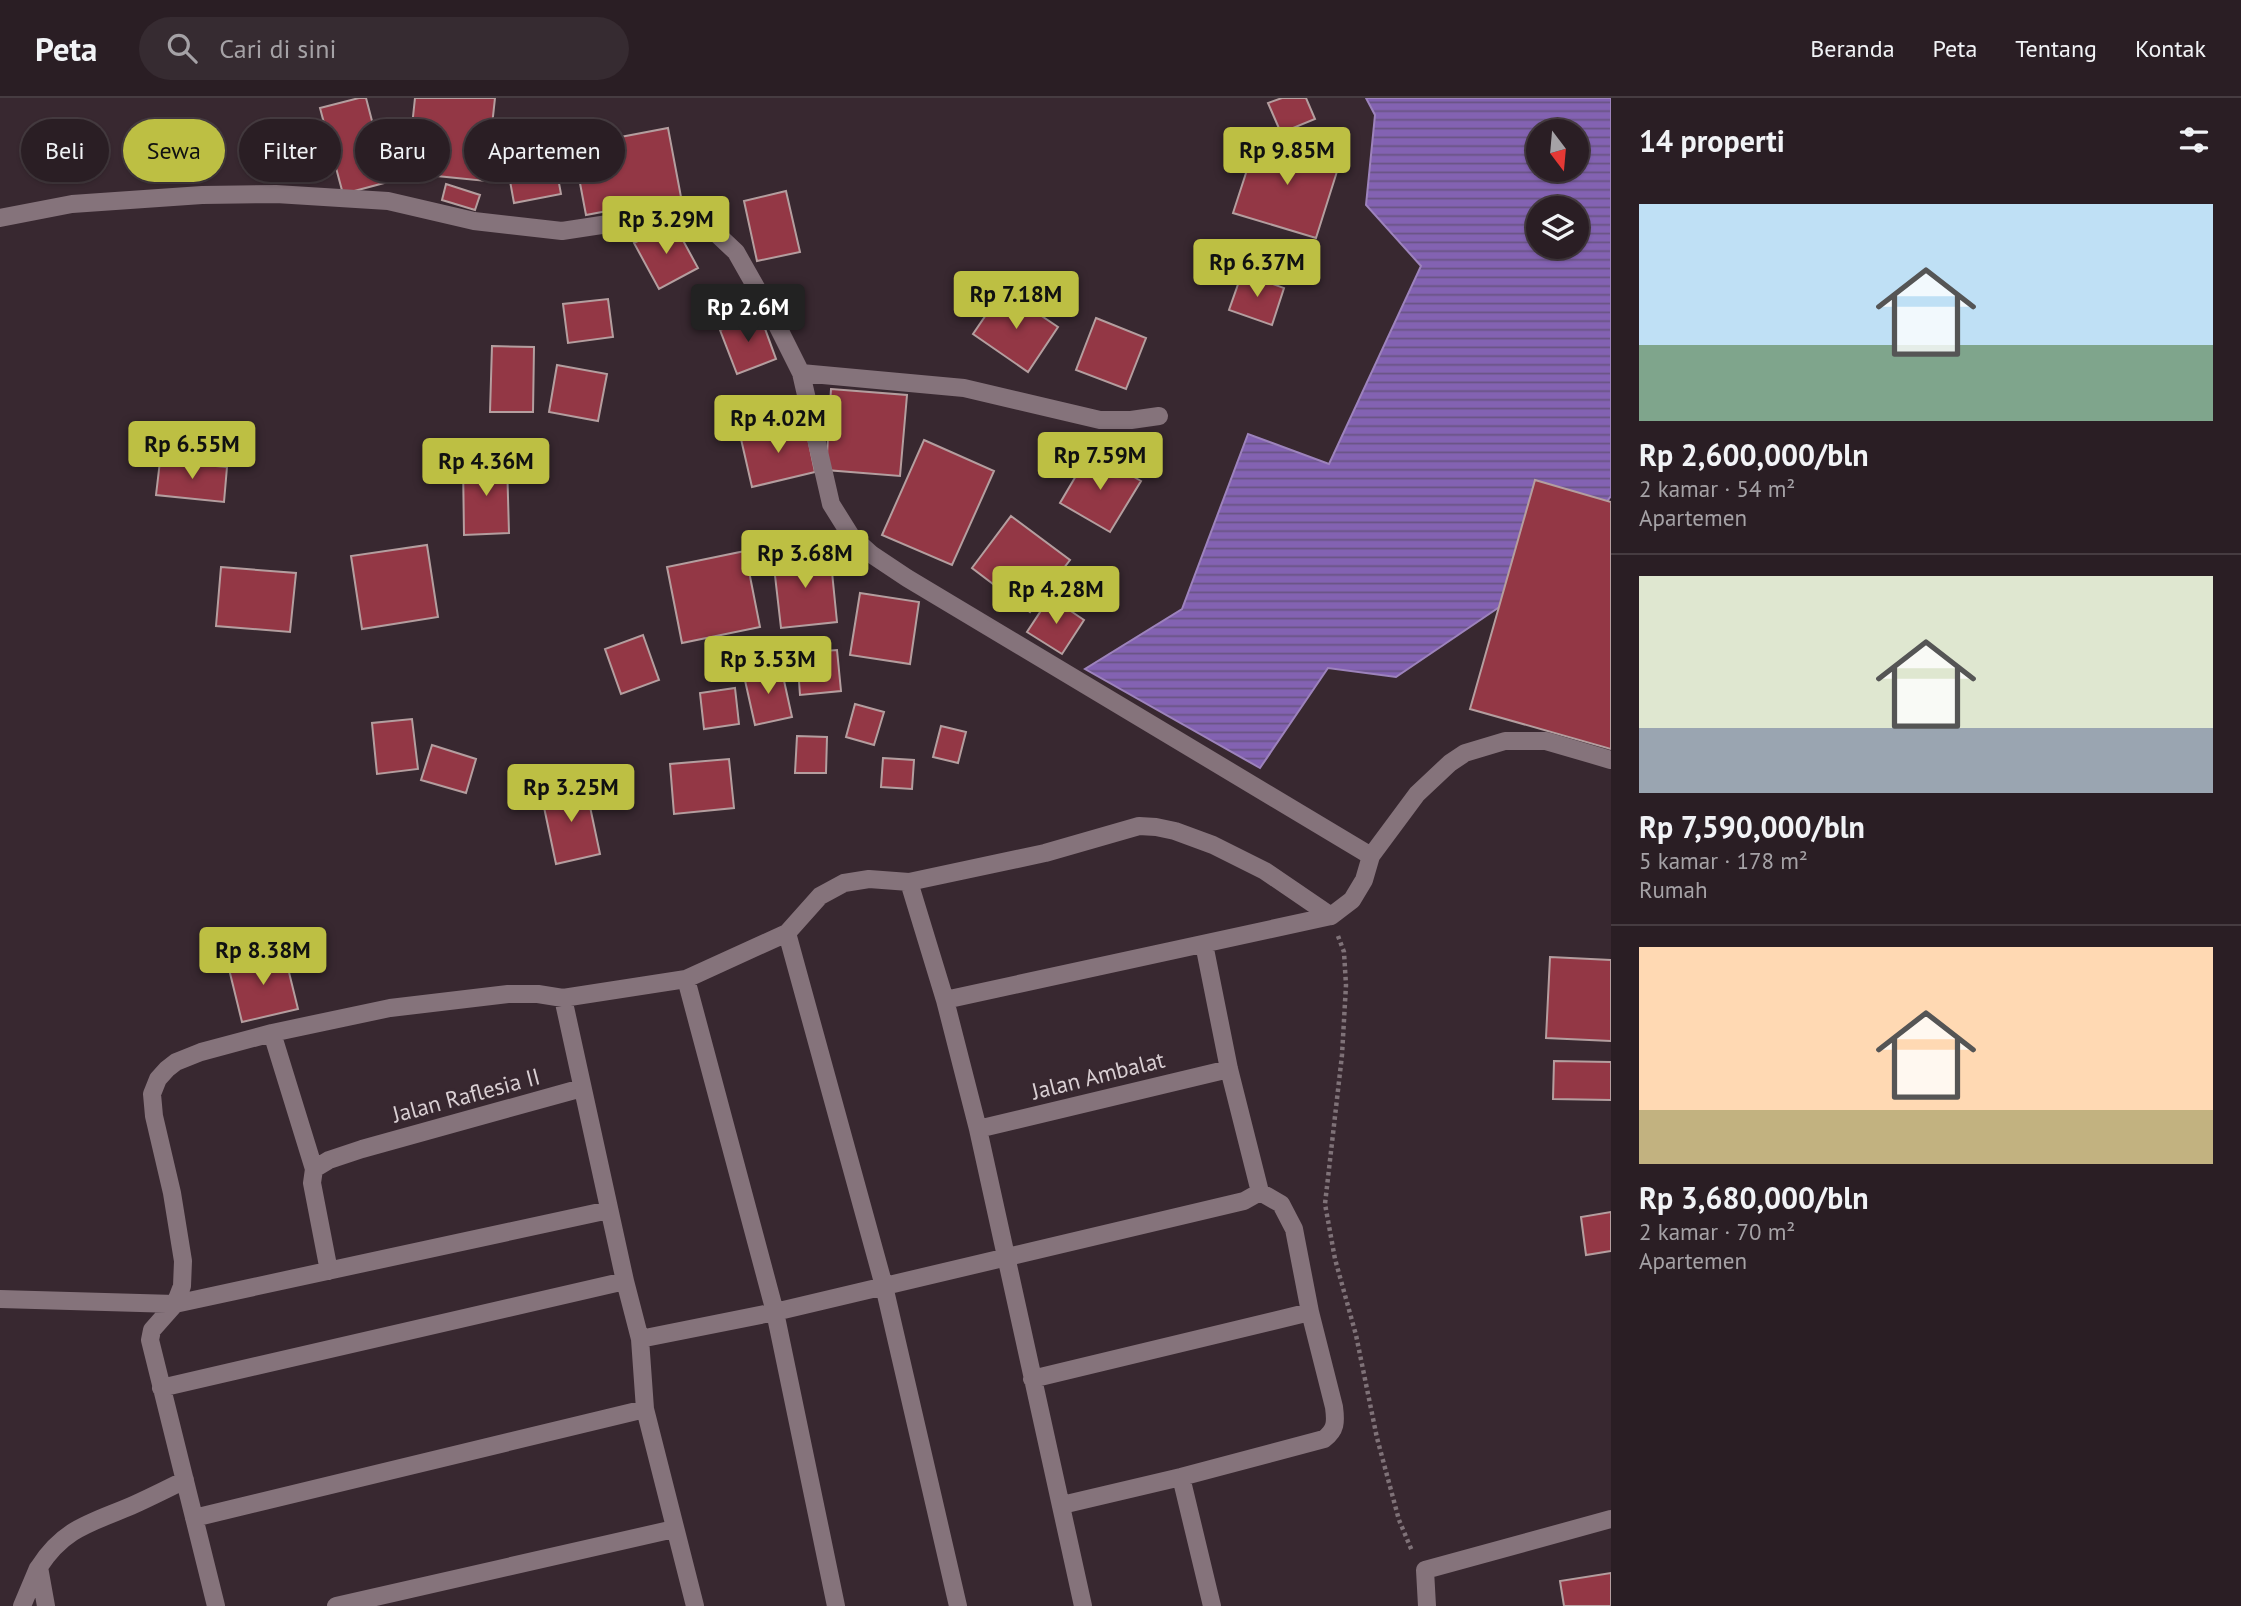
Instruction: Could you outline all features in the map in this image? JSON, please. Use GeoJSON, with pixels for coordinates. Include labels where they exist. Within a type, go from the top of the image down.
{"type":"FeatureCollection","features":[{"type":"Feature","properties":{"kind":"street"},"geometry":{"type":"LineString","coordinates":[[0,218],[72,204],[202,195],[276,194],[388,201],[474,221],[562,231],[608,224],[642,215],[681,211],[702,219],[736,252],[801,373],[831,504],[851,536],[871,554],[907,578],[1371,856]]}},
{"type":"Feature","properties":{"kind":"street"},"geometry":{"type":"LineString","coordinates":[[801,373],[964,388],[1100,420],[1131,421],[1159,416]]}},
{"type":"Feature","properties":{"kind":"street"},"geometry":{"type":"LineString","coordinates":[[945,1000],[1331,916],[1352,900],[1364,880],[1371,856],[1418,794],[1450,763],[1465,753],[1505,741],[1545,741],[1611,760]]}},
{"type":"Feature","properties":{"kind":"street"},"geometry":{"type":"LineString","coordinates":[[216,1606],[150,1340],[152,1330],[175,1304],[182,1286],[183,1261],[152,1094],[158,1079],[176,1062],[225,1044],[390,1008],[480,996],[538,994],[562,998],[685,979],[787,933],[820,896],[844,883],[869,879],[909,882],[1045,853],[1139,827],[1156,827],[1203,841],[1237,856],[1265,871],[1331,916]]}},
{"type":"Feature","properties":{"kind":"street"},"geometry":{"type":"LineString","coordinates":[[909,882],[945,1000],[978,1129],[1083,1606]]}},
{"type":"Feature","properties":{"kind":"street"},"geometry":{"type":"LineString","coordinates":[[787,933],[884,1286],[958,1606]]}},
{"type":"Feature","properties":{"kind":"street"},"geometry":{"type":"LineString","coordinates":[[1062,1506],[1324,1439],[1332,1433],[1336,1422],[1294,1229],[1280,1204],[1260,1192],[1229,1069],[1204,944]]}},
{"type":"Feature","properties":{"kind":"street"},"geometry":{"type":"LineString","coordinates":[[685,979],[775,1312],[836,1606]]}},
{"type":"Feature","properties":{"kind":"street"},"geometry":{"type":"LineString","coordinates":[[562,998],[640,1339],[645,1409],[695,1606]]}},
{"type":"Feature","properties":{"kind":"street"},"geometry":{"type":"LineString","coordinates":[[272,1033],[314,1169],[312,1183],[329,1271]]}},
{"type":"Feature","properties":{"kind":"street","name":"Jalan Ambalat"},"geometry":{"type":"LineString","coordinates":[[978,1129],[1229,1069]]}},
{"type":"Feature","properties":{"kind":"street","name":"Jalan Raflesia II"},"geometry":{"type":"LineString","coordinates":[[314,1169],[329,1160],[362,1149],[582,1088]]}},
{"type":"Feature","properties":{"kind":"street"},"geometry":{"type":"LineString","coordinates":[[640,1339],[775,1312],[1005,1258],[1244,1201],[1260,1192]]}},
{"type":"Feature","properties":{"kind":"street"},"geometry":{"type":"LineString","coordinates":[[0,1299],[175,1304],[609,1210]]}},
{"type":"Feature","properties":{"kind":"street"},"geometry":{"type":"LineString","coordinates":[[161,1388],[625,1282]]}},
{"type":"Feature","properties":{"kind":"street"},"geometry":{"type":"LineString","coordinates":[[1032,1378],[1310,1312]]}},
{"type":"Feature","properties":{"kind":"street"},"geometry":{"type":"LineString","coordinates":[[194,1518],[645,1409]]}},
{"type":"Feature","properties":{"kind":"street"},"geometry":{"type":"LineString","coordinates":[[1181,1477],[1212,1606]]}},
{"type":"Feature","properties":{"kind":"street"},"geometry":{"type":"LineString","coordinates":[[22,1606],[38,1567],[50,1550],[71,1532],[185,1480]]}},
{"type":"Feature","properties":{"kind":"street"},"geometry":{"type":"LineString","coordinates":[[1427,1606],[1425,1570],[1611,1519]]}},
{"type":"Feature","properties":{"kind":"street"},"geometry":{"type":"LineString","coordinates":[[336,1606],[674,1529]]}},
{"type":"Feature","properties":{"kind":"street"},"geometry":{"type":"LineString","coordinates":[[38,1567],[46,1606]]}},
{"type":"Feature","properties":{"kind":"path"},"geometry":{"type":"LineString","coordinates":[[1331,916],[1344,952],[1346,985],[1342,1055],[1325,1204],[1335,1259],[1356,1335],[1377,1438],[1399,1520],[1410,1548],[1425,1570]]}},
{"type":"Feature","properties":{"kind":"shaded area"},"geometry":{"type":"Polygon","coordinates":[[[1366,98],[1611,98],[1611,496],[1592,521],[1523,591],[1396,677],[1328,668],[1260,768],[1085,669],[1182,609],[1248,434],[1329,464],[1421,266],[1366,205],[1375,115],[1366,98]]]}},
{"type":"Feature","properties":{"kind":"building"},"geometry":{"type":"Polygon","coordinates":[[[366,98],[372,119],[355,119],[355,182],[388,182],[343,194],[340,182],[341,119],[323,119],[320,108],[366,98]]]}},
{"type":"Feature","properties":{"kind":"building"},"geometry":{"type":"Polygon","coordinates":[[[415,98],[495,98],[493,119],[464,119],[464,179],[450,177],[450,119],[413,119],[415,98]]]}},
{"type":"Feature","properties":{"kind":"building"},"geometry":{"type":"Polygon","coordinates":[[[1282,98],[1306,98],[1315,119],[1281,133],[1268,103],[1282,98]]]}},
{"type":"Feature","properties":{"kind":"building"},"geometry":{"type":"Polygon","coordinates":[[[668,128],[681,197],[586,215],[580,182],[625,182],[625,136],[668,128]]]}},
{"type":"Feature","properties":{"kind":"building"},"geometry":{"type":"Polygon","coordinates":[[[1258,136],[1340,162],[1316,238],[1233,213],[1258,136]]]}},
{"type":"Feature","properties":{"kind":"building"},"geometry":{"type":"Polygon","coordinates":[[[510,182],[559,182],[561,194],[514,203],[510,182]]]}},
{"type":"Feature","properties":{"kind":"building"},"geometry":{"type":"Polygon","coordinates":[[[446,184],[480,195],[475,210],[442,200],[446,184]]]}},
{"type":"Feature","properties":{"kind":"building"},"geometry":{"type":"Polygon","coordinates":[[[786,191],[800,252],[757,261],[744,201],[786,191]]]}},
{"type":"Feature","properties":{"kind":"building"},"geometry":{"type":"Polygon","coordinates":[[[673,222],[698,268],[659,289],[634,243],[673,222]]]}},
{"type":"Feature","properties":{"kind":"building"},"geometry":{"type":"Polygon","coordinates":[[[1242,273],[1284,288],[1272,325],[1229,310],[1242,273]]]}},
{"type":"Feature","properties":{"kind":"building"},"geometry":{"type":"Polygon","coordinates":[[[1003,290],[1058,327],[1028,372],[973,334],[1003,290]]]}},
{"type":"Feature","properties":{"kind":"building"},"geometry":{"type":"Polygon","coordinates":[[[608,299],[613,337],[568,343],[563,304],[608,299]]]}},
{"type":"Feature","properties":{"kind":"building"},"geometry":{"type":"Polygon","coordinates":[[[760,315],[776,359],[737,374],[720,330],[760,315]]]}},
{"type":"Feature","properties":{"kind":"building"},"geometry":{"type":"Polygon","coordinates":[[[1096,318],[1146,338],[1126,389],[1076,370],[1096,318]]]}},
{"type":"Feature","properties":{"kind":"building"},"geometry":{"type":"Polygon","coordinates":[[[492,346],[534,347],[533,412],[490,412],[492,346]]]}},
{"type":"Feature","properties":{"kind":"building"},"geometry":{"type":"Polygon","coordinates":[[[557,365],[607,374],[598,421],[549,412],[557,365]]]}},
{"type":"Feature","properties":{"kind":"building"},"geometry":{"type":"Polygon","coordinates":[[[831,389],[907,395],[900,476],[826,470],[831,389]]]}},
{"type":"Feature","properties":{"kind":"building"},"geometry":{"type":"Polygon","coordinates":[[[805,424],[815,472],[752,487],[741,439],[805,424]]]}},
{"type":"Feature","properties":{"kind":"building"},"geometry":{"type":"Polygon","coordinates":[[[924,440],[994,471],[952,565],[882,535],[924,440]]]}},
{"type":"Feature","properties":{"kind":"building"},"geometry":{"type":"Polygon","coordinates":[[[1090,452],[1141,481],[1110,532],[1060,503],[1090,452]]]}},
{"type":"Feature","properties":{"kind":"building"},"geometry":{"type":"Polygon","coordinates":[[[160,461],[227,467],[224,502],[156,495],[160,461]]]}},
{"type":"Feature","properties":{"kind":"building"},"geometry":{"type":"Polygon","coordinates":[[[507,462],[509,533],[464,535],[463,463],[507,462]]]}},
{"type":"Feature","properties":{"kind":"building"},"geometry":{"type":"Polygon","coordinates":[[[1535,480],[1611,502],[1611,749],[1470,709],[1535,480]]]}},
{"type":"Feature","properties":{"kind":"building"},"geometry":{"type":"Polygon","coordinates":[[[1011,516],[1070,560],[1030,612],[972,568],[1011,516]]]}},
{"type":"Feature","properties":{"kind":"building"},"geometry":{"type":"Polygon","coordinates":[[[427,545],[438,617],[362,629],[351,556],[427,545]]]}},
{"type":"Feature","properties":{"kind":"building"},"geometry":{"type":"Polygon","coordinates":[[[745,551],[760,627],[682,643],[667,567],[745,551]]]}},
{"type":"Feature","properties":{"kind":"building"},"geometry":{"type":"Polygon","coordinates":[[[830,552],[837,622],[781,628],[773,558],[830,552]]]}},
{"type":"Feature","properties":{"kind":"building"},"geometry":{"type":"Polygon","coordinates":[[[221,567],[296,573],[290,632],[216,626],[221,567]]]}},
{"type":"Feature","properties":{"kind":"building"},"geometry":{"type":"Polygon","coordinates":[[[860,593],[919,602],[910,664],[850,655],[860,593]]]}},
{"type":"Feature","properties":{"kind":"building"},"geometry":{"type":"Polygon","coordinates":[[[1050,597],[1084,620],[1062,654],[1027,632],[1050,597]]]}},
{"type":"Feature","properties":{"kind":"building"},"geometry":{"type":"Polygon","coordinates":[[[643,635],[659,680],[621,694],[605,649],[643,635]]]}},
{"type":"Feature","properties":{"kind":"building"},"geometry":{"type":"Polygon","coordinates":[[[837,650],[841,691],[800,695],[797,653],[837,650]]]}},
{"type":"Feature","properties":{"kind":"building"},"geometry":{"type":"Polygon","coordinates":[[[781,667],[792,717],[755,725],[744,676],[781,667]]]}},
{"type":"Feature","properties":{"kind":"building"},"geometry":{"type":"Polygon","coordinates":[[[735,688],[739,724],[704,729],[700,693],[735,688]]]}},
{"type":"Feature","properties":{"kind":"building"},"geometry":{"type":"Polygon","coordinates":[[[855,704],[884,712],[874,745],[846,737],[855,704]]]}},
{"type":"Feature","properties":{"kind":"building"},"geometry":{"type":"Polygon","coordinates":[[[412,719],[418,769],[377,774],[372,723],[412,719]]]}},
{"type":"Feature","properties":{"kind":"building"},"geometry":{"type":"Polygon","coordinates":[[[941,726],[966,732],[958,763],[933,757],[941,726]]]}},
{"type":"Feature","properties":{"kind":"building"},"geometry":{"type":"Polygon","coordinates":[[[797,736],[827,737],[826,773],[795,773],[797,736]]]}},
{"type":"Feature","properties":{"kind":"building"},"geometry":{"type":"Polygon","coordinates":[[[432,745],[476,759],[466,793],[421,780],[432,745]]]}},
{"type":"Feature","properties":{"kind":"building"},"geometry":{"type":"Polygon","coordinates":[[[883,758],[914,760],[912,789],[881,787],[883,758]]]}},
{"type":"Feature","properties":{"kind":"building"},"geometry":{"type":"Polygon","coordinates":[[[729,759],[734,808],[674,814],[670,764],[729,759]]]}},
{"type":"Feature","properties":{"kind":"building"},"geometry":{"type":"Polygon","coordinates":[[[585,783],[600,854],[556,864],[541,793],[585,783]]]}},
{"type":"Feature","properties":{"kind":"building"},"geometry":{"type":"Polygon","coordinates":[[[284,952],[298,1009],[242,1022],[228,965],[284,952]]]}},
{"type":"Feature","properties":{"kind":"building"},"geometry":{"type":"Polygon","coordinates":[[[1550,957],[1611,960],[1611,1041],[1546,1038],[1550,957]]]}},
{"type":"Feature","properties":{"kind":"building"},"geometry":{"type":"Polygon","coordinates":[[[1554,1061],[1611,1062],[1611,1100],[1553,1099],[1554,1061]]]}},
{"type":"Feature","properties":{"kind":"building"},"geometry":{"type":"Polygon","coordinates":[[[1611,1212],[1611,1251],[1586,1255],[1581,1217],[1611,1212]]]}},
{"type":"Feature","properties":{"kind":"building"},"geometry":{"type":"Polygon","coordinates":[[[1611,1573],[1611,1606],[1564,1606],[1560,1581],[1611,1573]]]}}]}
